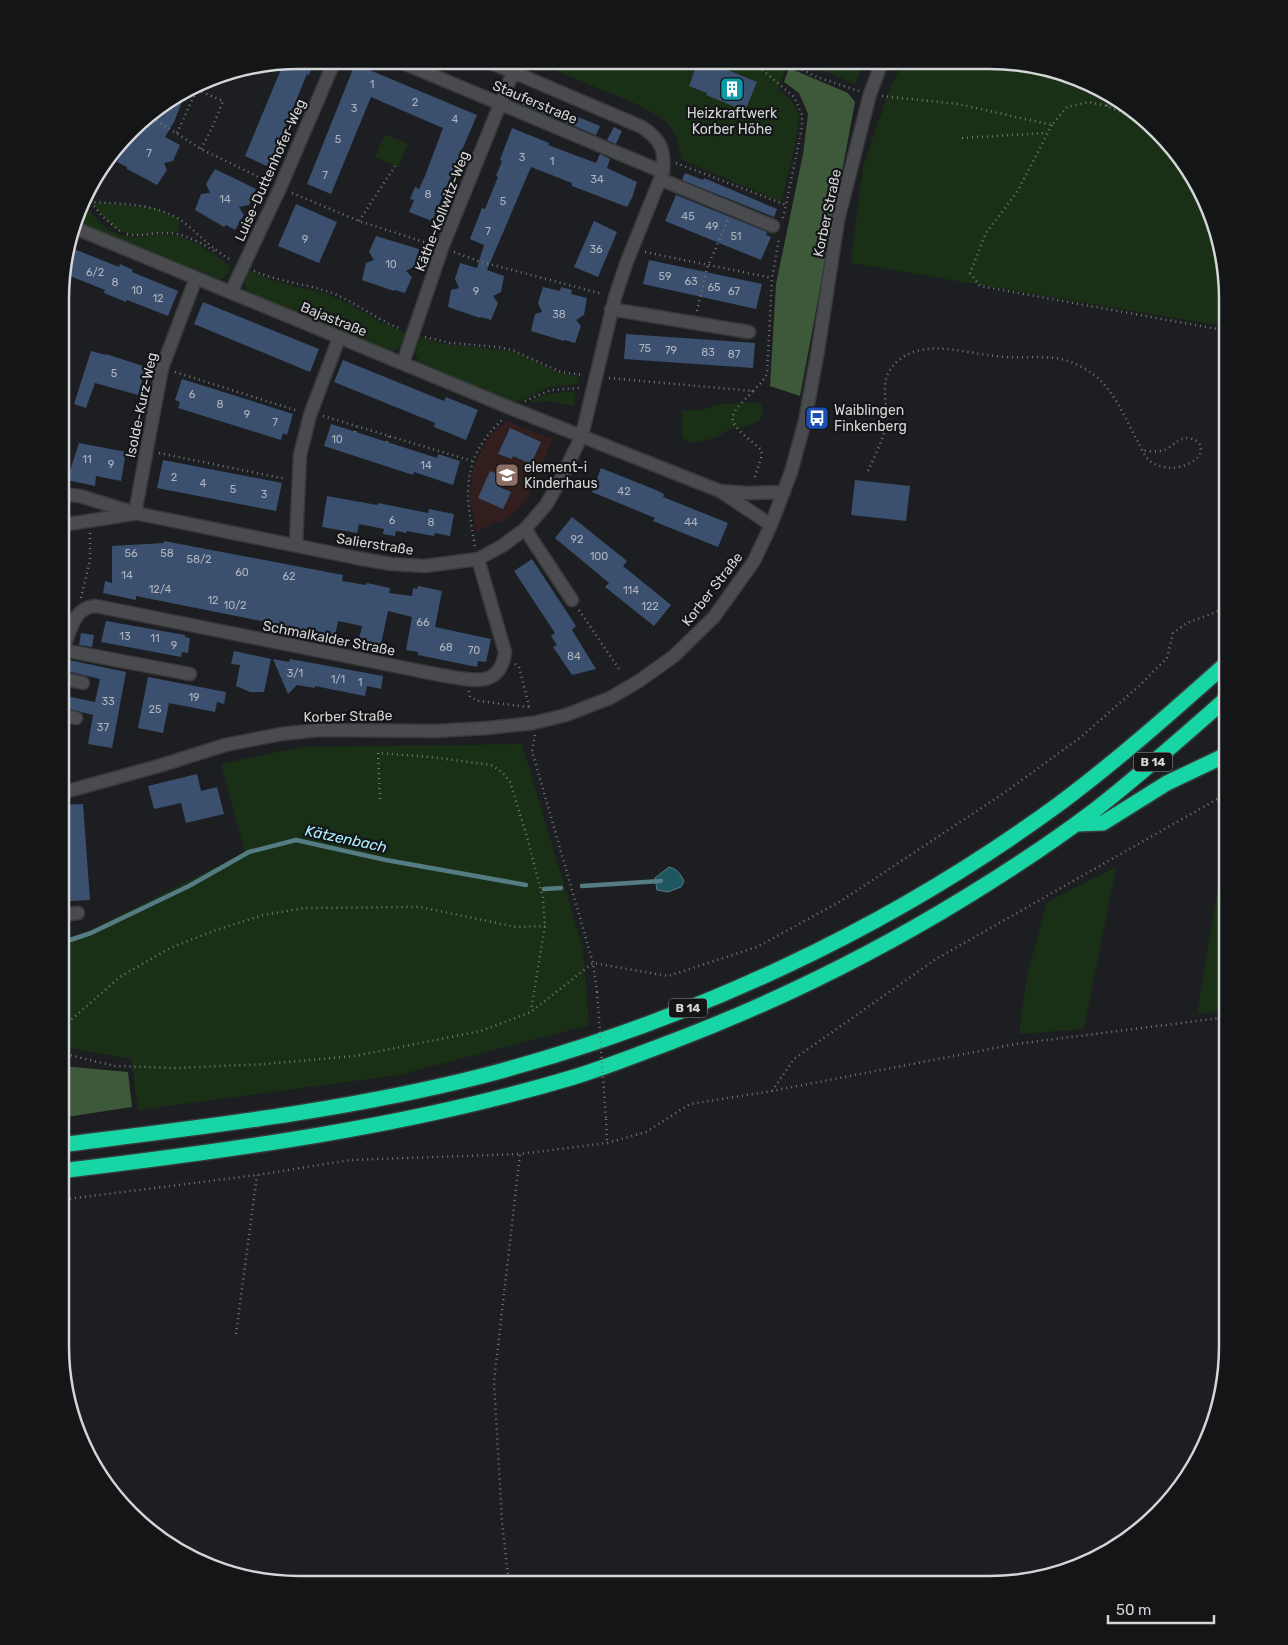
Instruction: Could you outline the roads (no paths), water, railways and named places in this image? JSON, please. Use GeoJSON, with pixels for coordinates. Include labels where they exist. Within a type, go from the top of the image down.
{"type":"FeatureCollection","features":[{"type":"Feature","properties":{"kind":"highway","name":"B 14"},"geometry":{"type":"LineString","coordinates":[[69,1144],[301,1113],[481,1076],[567,1052],[707,1001],[830,944],[911,900],[992,850],[1060,803],[1158,725],[1219,670]]}},
{"type":"Feature","properties":{"kind":"highway","name":"B 14"},"geometry":{"type":"LineString","coordinates":[[69,1169],[227,1150],[312,1137],[483,1102],[576,1076],[713,1026],[849,964],[998,878],[1076,824],[1169,749],[1219,705]]}},
{"type":"Feature","properties":{"kind":"highway"},"geometry":{"type":"LineString","coordinates":[[1076,824],[1103,823],[1167,783],[1219,758]]}},
{"type":"Feature","properties":{"kind":"street","name":"Luise-Duttenhofer-Weg"},"geometry":{"type":"LineString","coordinates":[[231,292],[280,188],[331,69]]}},
{"type":"Feature","properties":{"kind":"street","name":"Stauferstraße"},"geometry":{"type":"LineString","coordinates":[[417,69],[662,170],[732,209],[778,228]]}},
{"type":"Feature","properties":{"kind":"street","name":"Stauferstraße"},"geometry":{"type":"LineString","coordinates":[[506,69],[642,127],[652,134],[663,150],[662,170]]}},
{"type":"Feature","properties":{"kind":"street","name":"Korber Straße"},"geometry":{"type":"LineString","coordinates":[[69,792],[225,745],[281,734],[318,730],[487,728],[533,723],[566,715],[610,698],[674,656],[714,617],[754,561],[771,525],[796,460],[818,350],[838,220],[870,94],[879,69]]}},
{"type":"Feature","properties":{"kind":"street","name":"Käthe-Kollwitz-Weg"},"geometry":{"type":"LineString","coordinates":[[404,363],[442,248],[513,72]]}},
{"type":"Feature","properties":{"kind":"street"},"geometry":{"type":"LineString","coordinates":[[662,170],[613,303],[582,436],[720,491],[771,525]]}},
{"type":"Feature","properties":{"kind":"street","name":"Bajastraße"},"geometry":{"type":"LineString","coordinates":[[80,230],[339,338],[582,436]]}},
{"type":"Feature","properties":{"kind":"street","name":"Isolde-Kurz-Weg"},"geometry":{"type":"LineString","coordinates":[[135,513],[162,368],[196,278]]}},
{"type":"Feature","properties":{"kind":"street"},"geometry":{"type":"LineString","coordinates":[[613,303],[749,332]]}},
{"type":"Feature","properties":{"kind":"street"},"geometry":{"type":"LineString","coordinates":[[296,545],[300,455],[310,413],[339,338]]}},
{"type":"Feature","properties":{"kind":"street","name":"Salierstraße"},"geometry":{"type":"LineString","coordinates":[[69,495],[85,497],[135,513],[391,564],[425,566],[478,559],[502,546],[525,529],[546,505],[582,436]]}},
{"type":"Feature","properties":{"kind":"street"},"geometry":{"type":"LineString","coordinates":[[720,491],[748,493],[784,492]]}},
{"type":"Feature","properties":{"kind":"street","name":"Salierstraße"},"geometry":{"type":"LineString","coordinates":[[69,524],[135,513]]}},
{"type":"Feature","properties":{"kind":"street"},"geometry":{"type":"LineString","coordinates":[[525,529],[572,600]]}},
{"type":"Feature","properties":{"kind":"street","name":"Schmalkalder Straße"},"geometry":{"type":"LineString","coordinates":[[69,634],[82,609],[96,606],[469,680],[480,680],[496,674],[503,664],[505,652],[478,559]]}},
{"type":"Feature","properties":{"kind":"street"},"geometry":{"type":"LineString","coordinates":[[69,653],[190,674]]}},
{"type":"Feature","properties":{"kind":"street"},"geometry":{"type":"LineString","coordinates":[[69,680],[82,683]]}},
{"type":"Feature","properties":{"kind":"street"},"geometry":{"type":"LineString","coordinates":[[69,717],[76,718]]}},
{"type":"Feature","properties":{"kind":"street"},"geometry":{"type":"LineString","coordinates":[[69,914],[78,913]]}},
{"type":"Feature","properties":{"kind":"water"},"geometry":{"type":"Polygon","coordinates":[[[669,867],[676,870],[684,881],[681,887],[668,892],[657,890],[655,878],[669,867]]]}},
{"type":"Feature","properties":{"kind":"waterway","name":"Kätzenbach"},"geometry":{"type":"LineString","coordinates":[[69,940],[91,933],[189,886],[249,852],[296,840],[386,860],[526,885]]}},
{"type":"Feature","properties":{"kind":"waterway","name":"Kätzenbach"},"geometry":{"type":"LineString","coordinates":[[582,886],[661,881]]}},
{"type":"Feature","properties":{"kind":"waterway","name":"Kätzenbach"},"geometry":{"type":"LineString","coordinates":[[544,889],[561,888]]}},
{"type":"Feature","properties":{"kind":"place","name":"Heizkraftwerk Korber Höhe"},"geometry":{"type":"Point","coordinates":[732,89]}},
{"type":"Feature","properties":{"kind":"place","name":"Waiblingen Finkenberg"},"geometry":{"type":"Point","coordinates":[817,418]}},
{"type":"Feature","properties":{"kind":"place","name":"element-i Kinderhaus"},"geometry":{"type":"Point","coordinates":[507,475]}}]}
